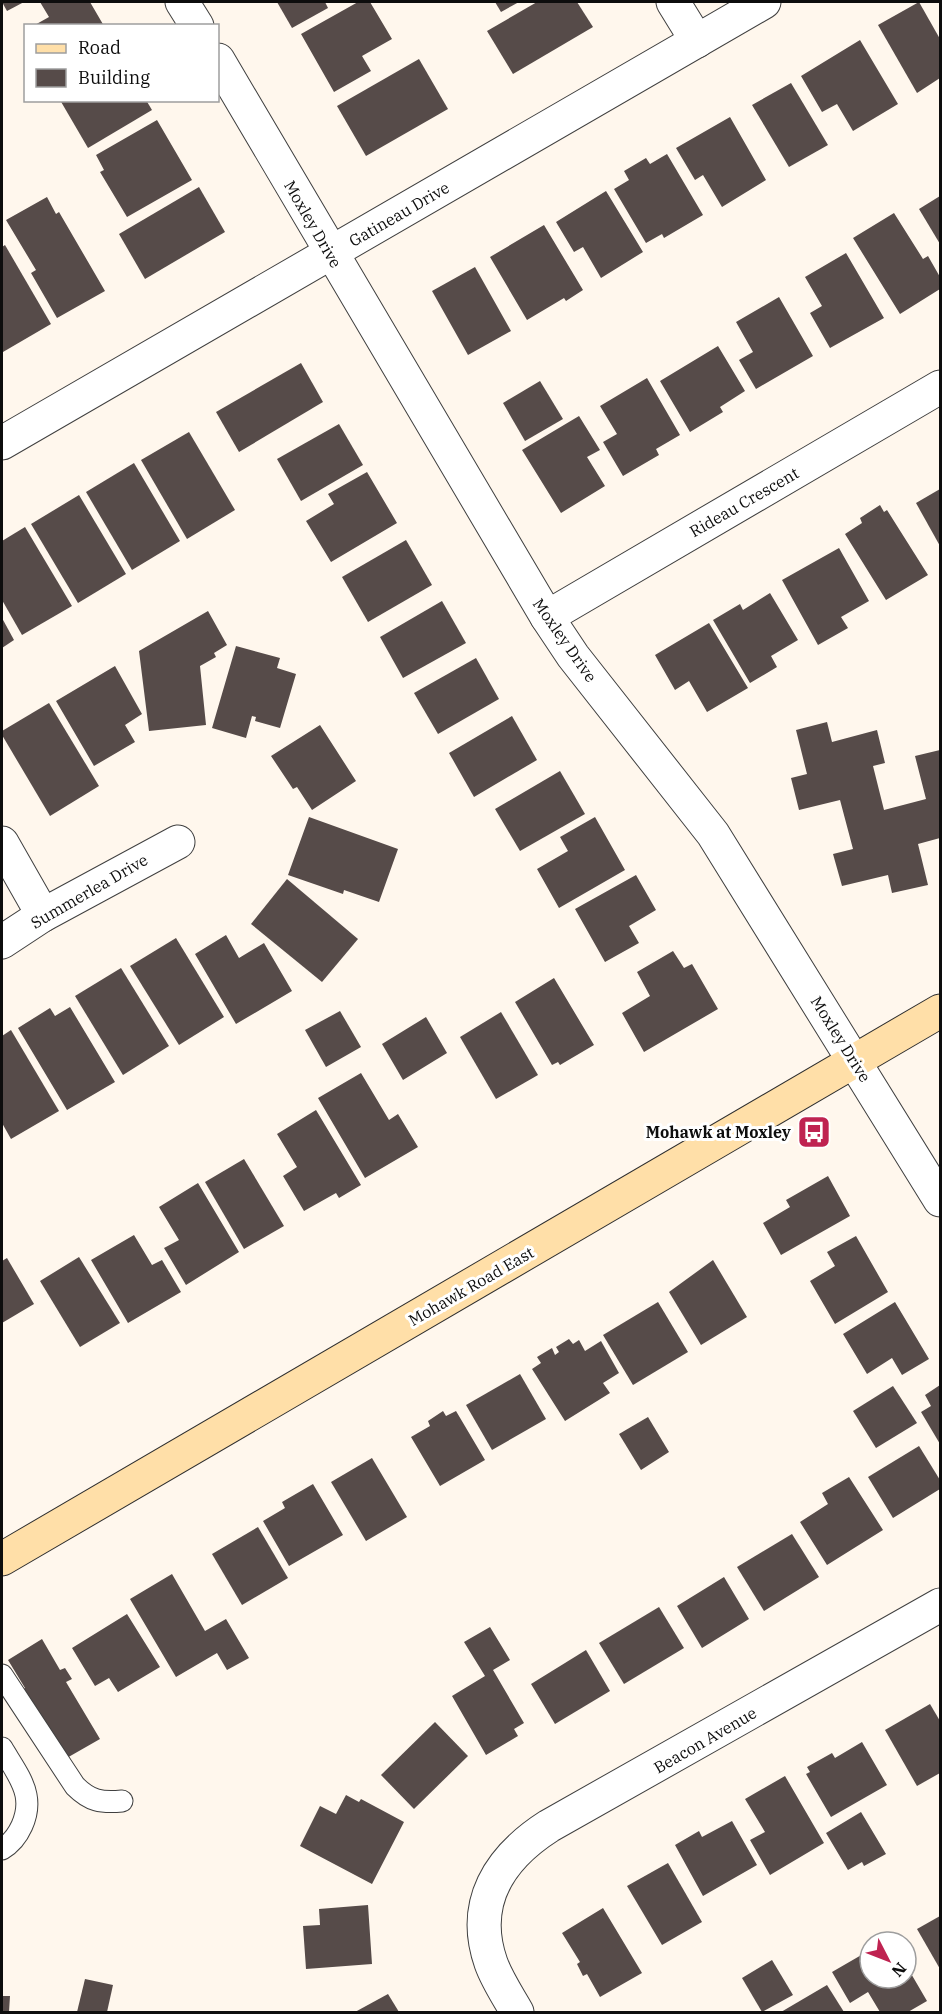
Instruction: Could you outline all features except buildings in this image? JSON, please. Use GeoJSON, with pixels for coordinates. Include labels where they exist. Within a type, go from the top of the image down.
{"type":"FeatureCollection","features":[{"type":"Feature","properties":{"kind":"main road","name":"Mohawk Road East"},"geometry":{"type":"LineString","coordinates":[[2,1559],[940,1011]]}},
{"type":"Feature","properties":{"kind":"street"},"geometry":{"type":"LineString","coordinates":[[182,2],[196,24]]}},
{"type":"Feature","properties":{"kind":"street"},"geometry":{"type":"LineString","coordinates":[[673,2],[697,41]]}},
{"type":"Feature","properties":{"kind":"street","name":"Gatineau Drive"},"geometry":{"type":"LineString","coordinates":[[2,443],[764,2]]}},
{"type":"Feature","properties":{"kind":"street","name":"Moxley Drive"},"geometry":{"type":"LineString","coordinates":[[219,62],[330,254],[547,617],[573,656],[713,834],[940,1200]]}},
{"type":"Feature","properties":{"kind":"street","name":"Rideau Crescent"},"geometry":{"type":"LineString","coordinates":[[547,617],[940,387]]}},
{"type":"Feature","properties":{"kind":"street","name":"Summerlea Drive"},"geometry":{"type":"LineString","coordinates":[[2,942],[43,915],[178,842]]}},
{"type":"Feature","properties":{"kind":"street"},"geometry":{"type":"LineString","coordinates":[[2,843],[43,915]]}},
{"type":"Feature","properties":{"kind":"street","name":"Beacon Avenue"},"geometry":{"type":"LineString","coordinates":[[517,2013],[496,1974],[486,1945],[485,1914],[489,1894],[507,1861],[520,1847],[549,1826],[940,1605]]}},
{"type":"Feature","properties":{"kind":"lane"},"geometry":{"type":"LineString","coordinates":[[2,1675],[75,1786],[85,1796],[99,1803],[122,1802]]}},
{"type":"Feature","properties":{"kind":"lane"},"geometry":{"type":"LineString","coordinates":[[2,1748],[26,1795],[25,1821],[10,1844],[2,1849]]}},
{"type":"Feature","properties":{"kind":"place","name":"Mohawk at Moxley"},"geometry":{"type":"Point","coordinates":[814,1132]}}]}
